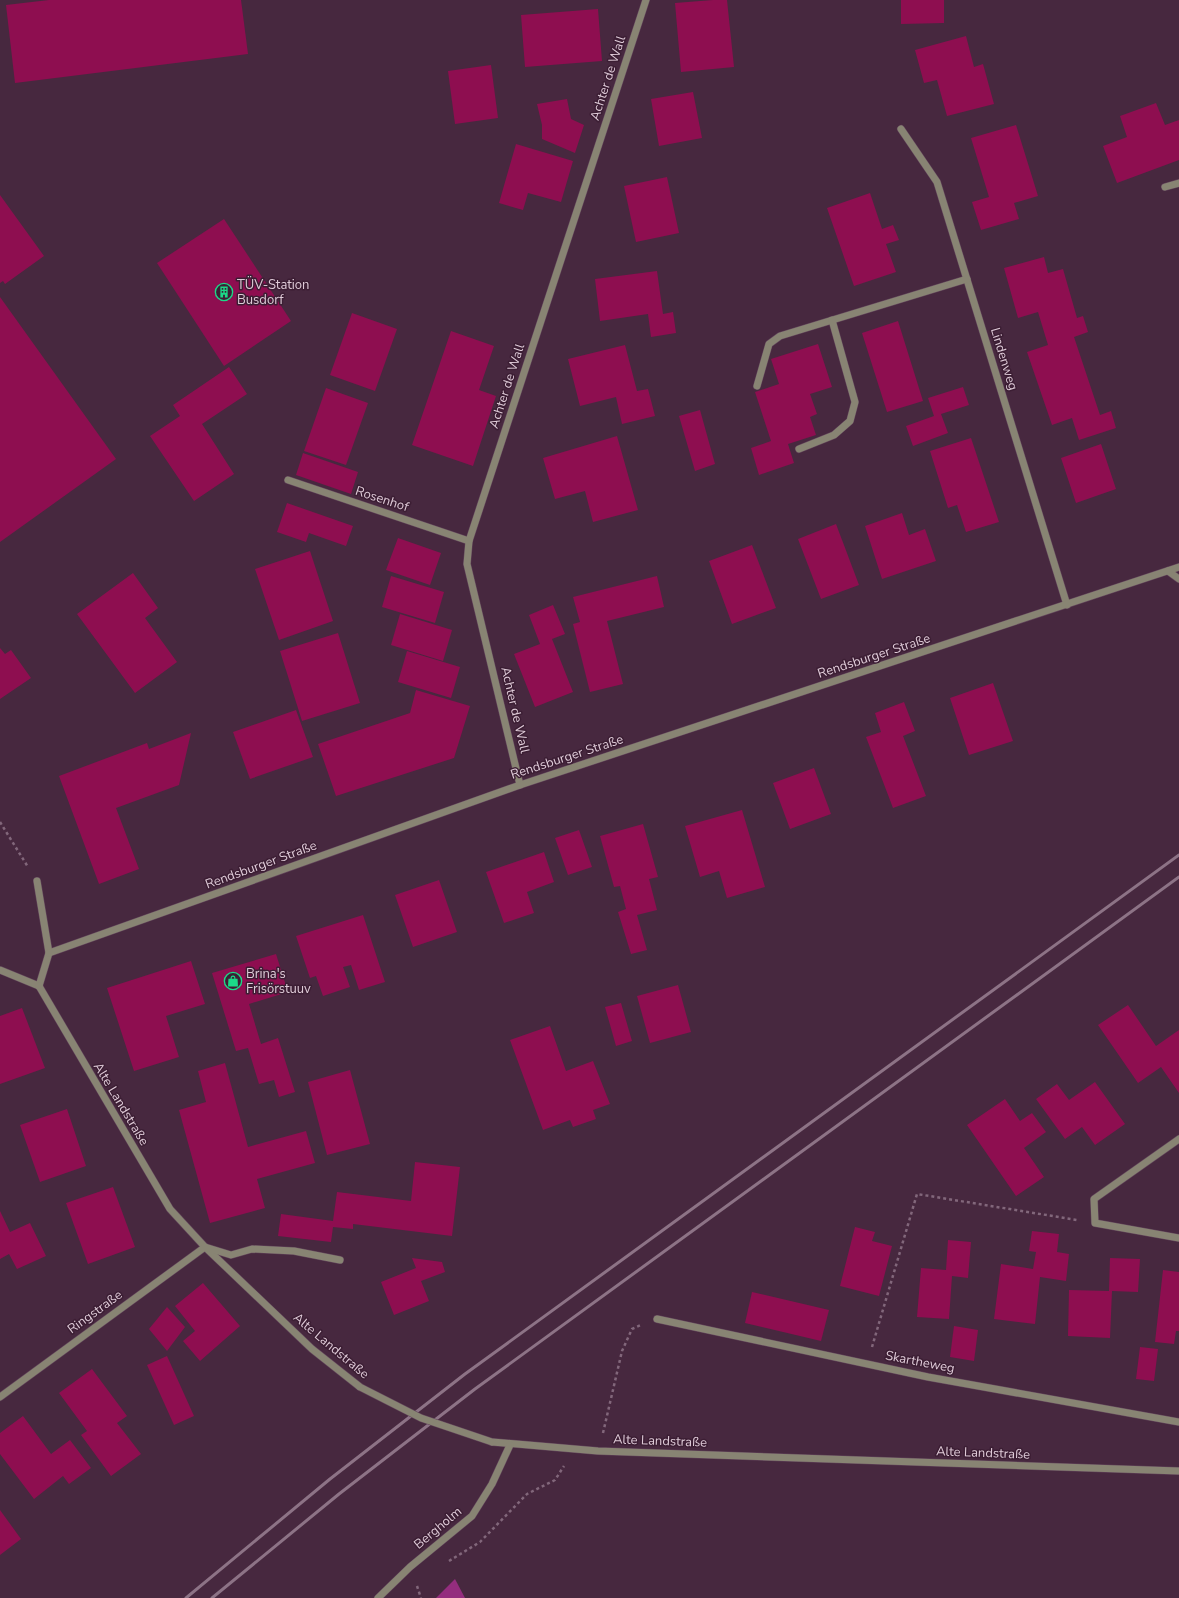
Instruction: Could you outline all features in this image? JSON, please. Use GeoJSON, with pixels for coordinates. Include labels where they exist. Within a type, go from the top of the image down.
{"type":"FeatureCollection","features":[{"type":"Feature","properties":{"kind":"street","name":"Achter de Wall"},"geometry":{"type":"LineString","coordinates":[[520,785],[467,564],[469,541],[646,0]]}},
{"type":"Feature","properties":{"kind":"street","name":"Lindenweg"},"geometry":{"type":"LineString","coordinates":[[901,129],[937,182],[1067,605]]}},
{"type":"Feature","properties":{"kind":"street"},"geometry":{"type":"LineString","coordinates":[[1165,187],[1179,183]]}},
{"type":"Feature","properties":{"kind":"street"},"geometry":{"type":"LineString","coordinates":[[757,386],[769,344],[780,336],[967,279]]}},
{"type":"Feature","properties":{"kind":"street"},"geometry":{"type":"LineString","coordinates":[[799,449],[834,435],[850,421],[855,402],[832,320]]}},
{"type":"Feature","properties":{"kind":"street","name":"Rosenhof"},"geometry":{"type":"LineString","coordinates":[[288,480],[469,541]]}},
{"type":"Feature","properties":{"kind":"street","name":"Rendsburger Straße"},"geometry":{"type":"LineString","coordinates":[[49,953],[520,785],[1179,567]]}},
{"type":"Feature","properties":{"kind":"street"},"geometry":{"type":"LineString","coordinates":[[1168,571],[1179,579]]}},
{"type":"Feature","properties":{"kind":"street"},"geometry":{"type":"LineString","coordinates":[[0,970],[39,986],[49,953],[36,881]]}},
{"type":"Feature","properties":{"kind":"street","name":"Alte Landstraße"},"geometry":{"type":"LineString","coordinates":[[39,986],[84,1066],[170,1209],[205,1247],[312,1349],[360,1387],[421,1418],[492,1442],[510,1445],[566,1449],[1179,1470]]}},
{"type":"Feature","properties":{"kind":"street"},"geometry":{"type":"LineString","coordinates":[[1179,1139],[1094,1199],[1095,1223],[1179,1238]]}},
{"type":"Feature","properties":{"kind":"street"},"geometry":{"type":"LineString","coordinates":[[205,1247],[231,1255],[252,1249],[294,1251],[340,1260]]}},
{"type":"Feature","properties":{"kind":"street","name":"Ringstraße"},"geometry":{"type":"LineString","coordinates":[[0,1397],[205,1247]]}},
{"type":"Feature","properties":{"kind":"street","name":"Skartheweg"},"geometry":{"type":"LineString","coordinates":[[657,1319],[928,1377],[1179,1422]]}},
{"type":"Feature","properties":{"kind":"street","name":"Bergholm"},"geometry":{"type":"LineString","coordinates":[[378,1598],[410,1567],[472,1516],[492,1484],[510,1445]]}},
{"type":"Feature","properties":{"kind":"path"},"geometry":{"type":"LineString","coordinates":[[0,822],[36,881]]}},
{"type":"Feature","properties":{"kind":"path"},"geometry":{"type":"LineString","coordinates":[[867,1364],[917,1194],[1095,1223]]}},
{"type":"Feature","properties":{"kind":"path"},"geometry":{"type":"LineString","coordinates":[[598,1451],[622,1351],[632,1329],[657,1319]]}},
{"type":"Feature","properties":{"kind":"path"},"geometry":{"type":"LineString","coordinates":[[447,1562],[480,1542],[527,1494],[555,1480],[564,1466],[566,1449]]}},
{"type":"Feature","properties":{"kind":"path"},"geometry":{"type":"LineString","coordinates":[[422,1580],[417,1586],[422,1598]]}},
{"type":"Feature","properties":{"kind":"shaded area"},"geometry":{"type":"Polygon","coordinates":[[[455,1579],[465,1598],[436,1598],[455,1579]]]}},
{"type":"Feature","properties":{"kind":"building"},"geometry":{"type":"Polygon","coordinates":[[[49,0],[241,0],[248,54],[15,83],[6,5],[49,0]]]}},
{"type":"Feature","properties":{"kind":"building"},"geometry":{"type":"Polygon","coordinates":[[[727,0],[734,67],[681,72],[675,3],[727,0]]]}},
{"type":"Feature","properties":{"kind":"building"},"geometry":{"type":"Polygon","coordinates":[[[901,0],[944,0],[944,23],[901,24],[901,0]]]}},
{"type":"Feature","properties":{"kind":"building"},"geometry":{"type":"Polygon","coordinates":[[[598,9],[602,61],[525,67],[521,15],[598,9]]]}},
{"type":"Feature","properties":{"kind":"building"},"geometry":{"type":"Polygon","coordinates":[[[966,36],[974,67],[983,64],[994,104],[947,116],[937,80],[924,83],[915,50],[966,36]]]}},
{"type":"Feature","properties":{"kind":"building"},"geometry":{"type":"Polygon","coordinates":[[[491,65],[498,118],[455,124],[448,71],[491,65]]]}},
{"type":"Feature","properties":{"kind":"building"},"geometry":{"type":"Polygon","coordinates":[[[693,92],[702,138],[659,146],[651,99],[693,92]]]}},
{"type":"Feature","properties":{"kind":"building"},"geometry":{"type":"Polygon","coordinates":[[[567,99],[571,119],[584,125],[575,153],[542,139],[542,125],[537,104],[567,99]]]}},
{"type":"Feature","properties":{"kind":"building"},"geometry":{"type":"Polygon","coordinates":[[[1156,103],[1165,125],[1179,120],[1179,160],[1117,183],[1103,146],[1127,137],[1120,116],[1156,103]]]}},
{"type":"Feature","properties":{"kind":"building"},"geometry":{"type":"Polygon","coordinates":[[[1016,125],[1038,196],[1014,203],[1019,219],[981,230],[972,202],[989,197],[971,138],[1016,125]]]}},
{"type":"Feature","properties":{"kind":"building"},"geometry":{"type":"Polygon","coordinates":[[[516,144],[573,161],[561,202],[528,193],[523,210],[499,203],[516,144]]]}},
{"type":"Feature","properties":{"kind":"building"},"geometry":{"type":"Polygon","coordinates":[[[667,177],[679,233],[636,242],[624,186],[667,177]]]}},
{"type":"Feature","properties":{"kind":"building"},"geometry":{"type":"Polygon","coordinates":[[[870,193],[882,229],[893,225],[899,240],[886,244],[896,272],[854,286],[827,208],[870,193]]]}},
{"type":"Feature","properties":{"kind":"building"},"geometry":{"type":"Polygon","coordinates":[[[0,195],[44,256],[5,284],[3,281],[0,283],[0,195]]]}},
{"type":"Feature","properties":{"kind":"building","name":"TÜV-Station Busdorf"},"geometry":{"type":"Polygon","coordinates":[[[224,219],[291,321],[224,366],[157,263],[224,219]]]}},
{"type":"Feature","properties":{"kind":"building"},"geometry":{"type":"Polygon","coordinates":[[[1044,257],[1048,273],[1063,269],[1077,318],[1083,316],[1088,332],[1074,337],[1100,415],[1111,411],[1116,428],[1079,440],[1072,418],[1052,425],[1027,352],[1048,345],[1038,312],[1018,318],[1004,268],[1044,257]]]}},
{"type":"Feature","properties":{"kind":"building"},"geometry":{"type":"Polygon","coordinates":[[[657,271],[663,314],[673,312],[676,333],[651,337],[648,314],[600,321],[595,279],[657,271]]]}},
{"type":"Feature","properties":{"kind":"building"},"geometry":{"type":"Polygon","coordinates":[[[0,297],[116,459],[0,542],[0,297]]]}},
{"type":"Feature","properties":{"kind":"building"},"geometry":{"type":"Polygon","coordinates":[[[352,313],[397,329],[375,391],[330,375],[352,313]]]}},
{"type":"Feature","properties":{"kind":"building"},"geometry":{"type":"Polygon","coordinates":[[[898,321],[923,401],[887,412],[862,333],[898,321]]]}},
{"type":"Feature","properties":{"kind":"building"},"geometry":{"type":"Polygon","coordinates":[[[451,331],[494,346],[479,390],[496,396],[473,466],[412,445],[451,331]]]}},
{"type":"Feature","properties":{"kind":"building"},"geometry":{"type":"Polygon","coordinates":[[[818,344],[832,387],[810,394],[817,414],[810,417],[816,435],[788,444],[794,463],[759,475],[751,448],[771,441],[755,392],[779,384],[771,359],[818,344]]]}},
{"type":"Feature","properties":{"kind":"building"},"geometry":{"type":"Polygon","coordinates":[[[625,345],[637,391],[648,389],[655,416],[622,424],[616,397],[580,406],[568,359],[625,345]]]}},
{"type":"Feature","properties":{"kind":"building"},"geometry":{"type":"Polygon","coordinates":[[[229,367],[247,394],[202,424],[234,474],[194,501],[150,436],[180,416],[173,405],[229,367]]]}},
{"type":"Feature","properties":{"kind":"building"},"geometry":{"type":"Polygon","coordinates":[[[963,387],[969,405],[941,414],[948,433],[913,446],[906,426],[934,416],[928,398],[963,387]]]}},
{"type":"Feature","properties":{"kind":"building"},"geometry":{"type":"Polygon","coordinates":[[[326,388],[368,403],[346,465],[304,451],[326,388]]]}},
{"type":"Feature","properties":{"kind":"building"},"geometry":{"type":"Polygon","coordinates":[[[700,410],[715,464],[695,471],[679,416],[700,410]]]}},
{"type":"Feature","properties":{"kind":"building"},"geometry":{"type":"Polygon","coordinates":[[[617,436],[638,510],[593,522],[585,491],[555,499],[543,458],[617,436]]]}},
{"type":"Feature","properties":{"kind":"building"},"geometry":{"type":"Polygon","coordinates":[[[971,438],[999,522],[966,532],[957,505],[948,508],[930,451],[971,438]]]}},
{"type":"Feature","properties":{"kind":"building"},"geometry":{"type":"Polygon","coordinates":[[[1101,444],[1116,489],[1076,503],[1061,458],[1101,444]]]}},
{"type":"Feature","properties":{"kind":"building"},"geometry":{"type":"Polygon","coordinates":[[[303,453],[358,472],[351,494],[296,475],[303,453]]]}},
{"type":"Feature","properties":{"kind":"building"},"geometry":{"type":"Polygon","coordinates":[[[287,503],[353,526],[346,546],[309,533],[306,542],[277,532],[287,503]]]}},
{"type":"Feature","properties":{"kind":"building"},"geometry":{"type":"Polygon","coordinates":[[[902,513],[909,535],[925,529],[936,561],[882,579],[865,526],[902,513]]]}},
{"type":"Feature","properties":{"kind":"building"},"geometry":{"type":"Polygon","coordinates":[[[836,524],[859,585],[821,599],[798,539],[836,524]]]}},
{"type":"Feature","properties":{"kind":"building"},"geometry":{"type":"Polygon","coordinates":[[[398,538],[441,553],[430,585],[386,570],[398,538]]]}},
{"type":"Feature","properties":{"kind":"building"},"geometry":{"type":"Polygon","coordinates":[[[752,545],[776,608],[732,624],[709,561],[752,545]]]}},
{"type":"Feature","properties":{"kind":"building"},"geometry":{"type":"Polygon","coordinates":[[[310,551],[333,621],[279,640],[255,569],[310,551]]]}},
{"type":"Feature","properties":{"kind":"building"},"geometry":{"type":"Polygon","coordinates":[[[133,573],[158,608],[145,618],[177,662],[135,693],[77,614],[133,573]]]}},
{"type":"Feature","properties":{"kind":"building"},"geometry":{"type":"Polygon","coordinates":[[[391,576],[444,592],[435,623],[382,607],[391,576]]]}},
{"type":"Feature","properties":{"kind":"building"},"geometry":{"type":"Polygon","coordinates":[[[657,576],[664,607],[607,621],[623,684],[590,692],[573,624],[580,622],[573,597],[657,576]]]}},
{"type":"Feature","properties":{"kind":"building"},"geometry":{"type":"Polygon","coordinates":[[[553,605],[565,634],[552,639],[573,692],[535,707],[514,654],[540,644],[529,615],[553,605]]]}},
{"type":"Feature","properties":{"kind":"building"},"geometry":{"type":"Polygon","coordinates":[[[400,614],[452,630],[443,661],[391,645],[400,614]]]}},
{"type":"Feature","properties":{"kind":"building"},"geometry":{"type":"Polygon","coordinates":[[[338,633],[360,703],[302,721],[280,651],[338,633]]]}},
{"type":"Feature","properties":{"kind":"building"},"geometry":{"type":"Polygon","coordinates":[[[0,648],[5,654],[11,650],[31,678],[0,699],[0,648]]]}},
{"type":"Feature","properties":{"kind":"building"},"geometry":{"type":"Polygon","coordinates":[[[407,651],[460,667],[451,698],[398,682],[407,651]]]}},
{"type":"Feature","properties":{"kind":"building"},"geometry":{"type":"Polygon","coordinates":[[[993,683],[1013,741],[969,755],[950,698],[993,683]]]}},
{"type":"Feature","properties":{"kind":"building"},"geometry":{"type":"Polygon","coordinates":[[[416,690],[470,706],[454,758],[336,796],[318,744],[410,713],[416,690]]]}},
{"type":"Feature","properties":{"kind":"building"},"geometry":{"type":"Polygon","coordinates":[[[904,702],[915,731],[903,736],[926,796],[893,808],[866,737],[881,732],[875,713],[904,702]]]}},
{"type":"Feature","properties":{"kind":"building"},"geometry":{"type":"Polygon","coordinates":[[[296,710],[313,757],[250,779],[233,732],[296,710]]]}},
{"type":"Feature","properties":{"kind":"building"},"geometry":{"type":"Polygon","coordinates":[[[191,733],[179,785],[116,808],[139,869],[99,884],[59,776],[147,743],[149,749],[191,733]]]}},
{"type":"Feature","properties":{"kind":"building"},"geometry":{"type":"Polygon","coordinates":[[[814,768],[831,814],[790,829],[773,783],[814,768]]]}},
{"type":"Feature","properties":{"kind":"building"},"geometry":{"type":"Polygon","coordinates":[[[742,810],[765,887],[727,898],[719,871],[700,877],[685,826],[742,810]]]}},
{"type":"Feature","properties":{"kind":"building"},"geometry":{"type":"Polygon","coordinates":[[[643,824],[658,877],[649,879],[657,910],[637,915],[647,950],[631,954],[618,912],[626,909],[620,886],[614,887],[600,836],[643,824]]]}},
{"type":"Feature","properties":{"kind":"building"},"geometry":{"type":"Polygon","coordinates":[[[579,830],[592,867],[568,875],[555,838],[579,830]]]}},
{"type":"Feature","properties":{"kind":"building"},"geometry":{"type":"Polygon","coordinates":[[[544,852],[554,882],[527,892],[534,913],[504,923],[486,872],[544,852]]]}},
{"type":"Feature","properties":{"kind":"building"},"geometry":{"type":"Polygon","coordinates":[[[439,880],[457,932],[413,947],[395,895],[439,880]]]}},
{"type":"Feature","properties":{"kind":"building"},"geometry":{"type":"Polygon","coordinates":[[[363,915],[385,982],[359,990],[351,965],[343,967],[350,987],[323,996],[316,976],[310,978],[296,936],[363,915]]]}},
{"type":"Feature","properties":{"kind":"building"},"geometry":{"type":"Polygon","coordinates":[[[276,954],[288,992],[249,1004],[261,1044],[278,1038],[295,1092],[279,1097],[274,1080],[259,1084],[248,1048],[236,1051],[212,973],[276,954]]]}},
{"type":"Feature","properties":{"kind":"building"},"geometry":{"type":"Polygon","coordinates":[[[191,961],[205,1004],[166,1016],[179,1057],[134,1071],[107,988],[191,961]]]}},
{"type":"Feature","properties":{"kind":"building"},"geometry":{"type":"Polygon","coordinates":[[[678,985],[691,1032],[650,1043],[637,996],[678,985]]]}},
{"type":"Feature","properties":{"kind":"building"},"geometry":{"type":"Polygon","coordinates":[[[621,1003],[632,1041],[616,1046],[605,1007],[621,1003]]]}},
{"type":"Feature","properties":{"kind":"building"},"geometry":{"type":"Polygon","coordinates":[[[1128,1005],[1156,1046],[1179,1030],[1179,1093],[1161,1067],[1138,1083],[1098,1025],[1128,1005]]]}},
{"type":"Feature","properties":{"kind":"building"},"geometry":{"type":"Polygon","coordinates":[[[22,1008],[45,1068],[0,1084],[0,1016],[22,1008]]]}},
{"type":"Feature","properties":{"kind":"building"},"geometry":{"type":"Polygon","coordinates":[[[550,1026],[566,1071],[593,1061],[610,1104],[593,1110],[596,1119],[573,1127],[570,1120],[543,1130],[510,1040],[550,1026]]]}},
{"type":"Feature","properties":{"kind":"building"},"geometry":{"type":"Polygon","coordinates":[[[225,1063],[248,1147],[306,1131],[315,1163],[257,1179],[265,1208],[210,1223],[179,1110],[206,1102],[198,1071],[225,1063]]]}},
{"type":"Feature","properties":{"kind":"building"},"geometry":{"type":"Polygon","coordinates":[[[350,1070],[370,1144],[327,1155],[308,1082],[350,1070]]]}},
{"type":"Feature","properties":{"kind":"building"},"geometry":{"type":"Polygon","coordinates":[[[1095,1082],[1125,1124],[1095,1145],[1082,1127],[1065,1139],[1036,1099],[1057,1084],[1069,1100],[1095,1082]]]}},
{"type":"Feature","properties":{"kind":"building"},"geometry":{"type":"Polygon","coordinates":[[[1005,1099],[1020,1121],[1032,1113],[1046,1132],[1024,1148],[1044,1177],[1016,1196],[967,1125],[1005,1099]]]}},
{"type":"Feature","properties":{"kind":"building"},"geometry":{"type":"Polygon","coordinates":[[[67,1109],[86,1166],[40,1182],[20,1125],[67,1109]]]}},
{"type":"Feature","properties":{"kind":"building"},"geometry":{"type":"Polygon","coordinates":[[[415,1162],[460,1167],[452,1236],[353,1224],[353,1229],[333,1227],[331,1242],[278,1236],[281,1214],[333,1221],[337,1192],[411,1201],[415,1162]]]}},
{"type":"Feature","properties":{"kind":"building"},"geometry":{"type":"Polygon","coordinates":[[[113,1187],[135,1247],[88,1264],[66,1203],[113,1187]]]}},
{"type":"Feature","properties":{"kind":"building"},"geometry":{"type":"Polygon","coordinates":[[[0,1211],[10,1232],[30,1223],[46,1256],[17,1269],[9,1254],[0,1259],[0,1211]]]}},
{"type":"Feature","properties":{"kind":"building"},"geometry":{"type":"Polygon","coordinates":[[[855,1227],[875,1232],[872,1241],[892,1246],[879,1296],[840,1286],[855,1227]]]}},
{"type":"Feature","properties":{"kind":"building"},"geometry":{"type":"Polygon","coordinates":[[[1032,1231],[1059,1234],[1057,1252],[1069,1254],[1066,1281],[1040,1277],[1035,1324],[994,1319],[1001,1264],[1033,1269],[1036,1252],[1029,1251],[1032,1231]]]}},
{"type":"Feature","properties":{"kind":"building"},"geometry":{"type":"Polygon","coordinates":[[[948,1240],[971,1242],[968,1278],[952,1276],[949,1319],[917,1317],[921,1268],[946,1270],[948,1240]]]}},
{"type":"Feature","properties":{"kind":"building"},"geometry":{"type":"Polygon","coordinates":[[[412,1258],[442,1262],[445,1272],[421,1281],[429,1301],[394,1315],[381,1282],[416,1268],[412,1258]]]}},
{"type":"Feature","properties":{"kind":"building"},"geometry":{"type":"Polygon","coordinates":[[[1110,1258],[1140,1259],[1138,1292],[1112,1291],[1110,1338],[1068,1336],[1069,1290],[1109,1291],[1110,1258]]]}},
{"type":"Feature","properties":{"kind":"building"},"geometry":{"type":"Polygon","coordinates":[[[1163,1270],[1179,1272],[1179,1331],[1176,1331],[1174,1344],[1155,1342],[1163,1270]]]}},
{"type":"Feature","properties":{"kind":"building"},"geometry":{"type":"Polygon","coordinates":[[[203,1283],[240,1326],[200,1361],[183,1341],[195,1331],[175,1306],[203,1283]]]}},
{"type":"Feature","properties":{"kind":"building"},"geometry":{"type":"Polygon","coordinates":[[[752,1292],[829,1310],[821,1341],[745,1323],[752,1292]]]}},
{"type":"Feature","properties":{"kind":"building"},"geometry":{"type":"Polygon","coordinates":[[[167,1307],[185,1327],[167,1351],[149,1329],[167,1307]]]}},
{"type":"Feature","properties":{"kind":"building"},"geometry":{"type":"Polygon","coordinates":[[[954,1326],[978,1330],[974,1361],[950,1357],[954,1326]]]}},
{"type":"Feature","properties":{"kind":"building"},"geometry":{"type":"Polygon","coordinates":[[[1140,1347],[1158,1349],[1154,1381],[1136,1379],[1140,1347]]]}},
{"type":"Feature","properties":{"kind":"building"},"geometry":{"type":"Polygon","coordinates":[[[167,1356],[194,1416],[174,1425],[147,1365],[167,1356]]]}},
{"type":"Feature","properties":{"kind":"building"},"geometry":{"type":"Polygon","coordinates":[[[92,1369],[127,1416],[117,1423],[141,1454],[111,1476],[81,1435],[87,1431],[59,1393],[92,1369]]]}},
{"type":"Feature","properties":{"kind":"building"},"geometry":{"type":"Polygon","coordinates":[[[23,1416],[51,1454],[70,1440],[91,1468],[69,1484],[63,1476],[34,1499],[0,1454],[0,1433],[23,1416]]]}},
{"type":"Feature","properties":{"kind":"building"},"geometry":{"type":"Polygon","coordinates":[[[0,1510],[21,1539],[0,1555],[0,1510]]]}},
{"type":"Feature","properties":{"kind":"railway"},"geometry":{"type":"LineString","coordinates":[[186,1598],[330,1479],[465,1374],[1179,855]]}},
{"type":"Feature","properties":{"kind":"railway"},"geometry":{"type":"LineString","coordinates":[[212,1598],[339,1494],[475,1389],[1179,877]]}},
{"type":"Feature","properties":{"kind":"place","name":"TÜV-Station Busdorf"},"geometry":{"type":"Point","coordinates":[224,292]}},
{"type":"Feature","properties":{"kind":"place","name":"Brina's Frisörstuuv"},"geometry":{"type":"Point","coordinates":[233,981]}}]}
